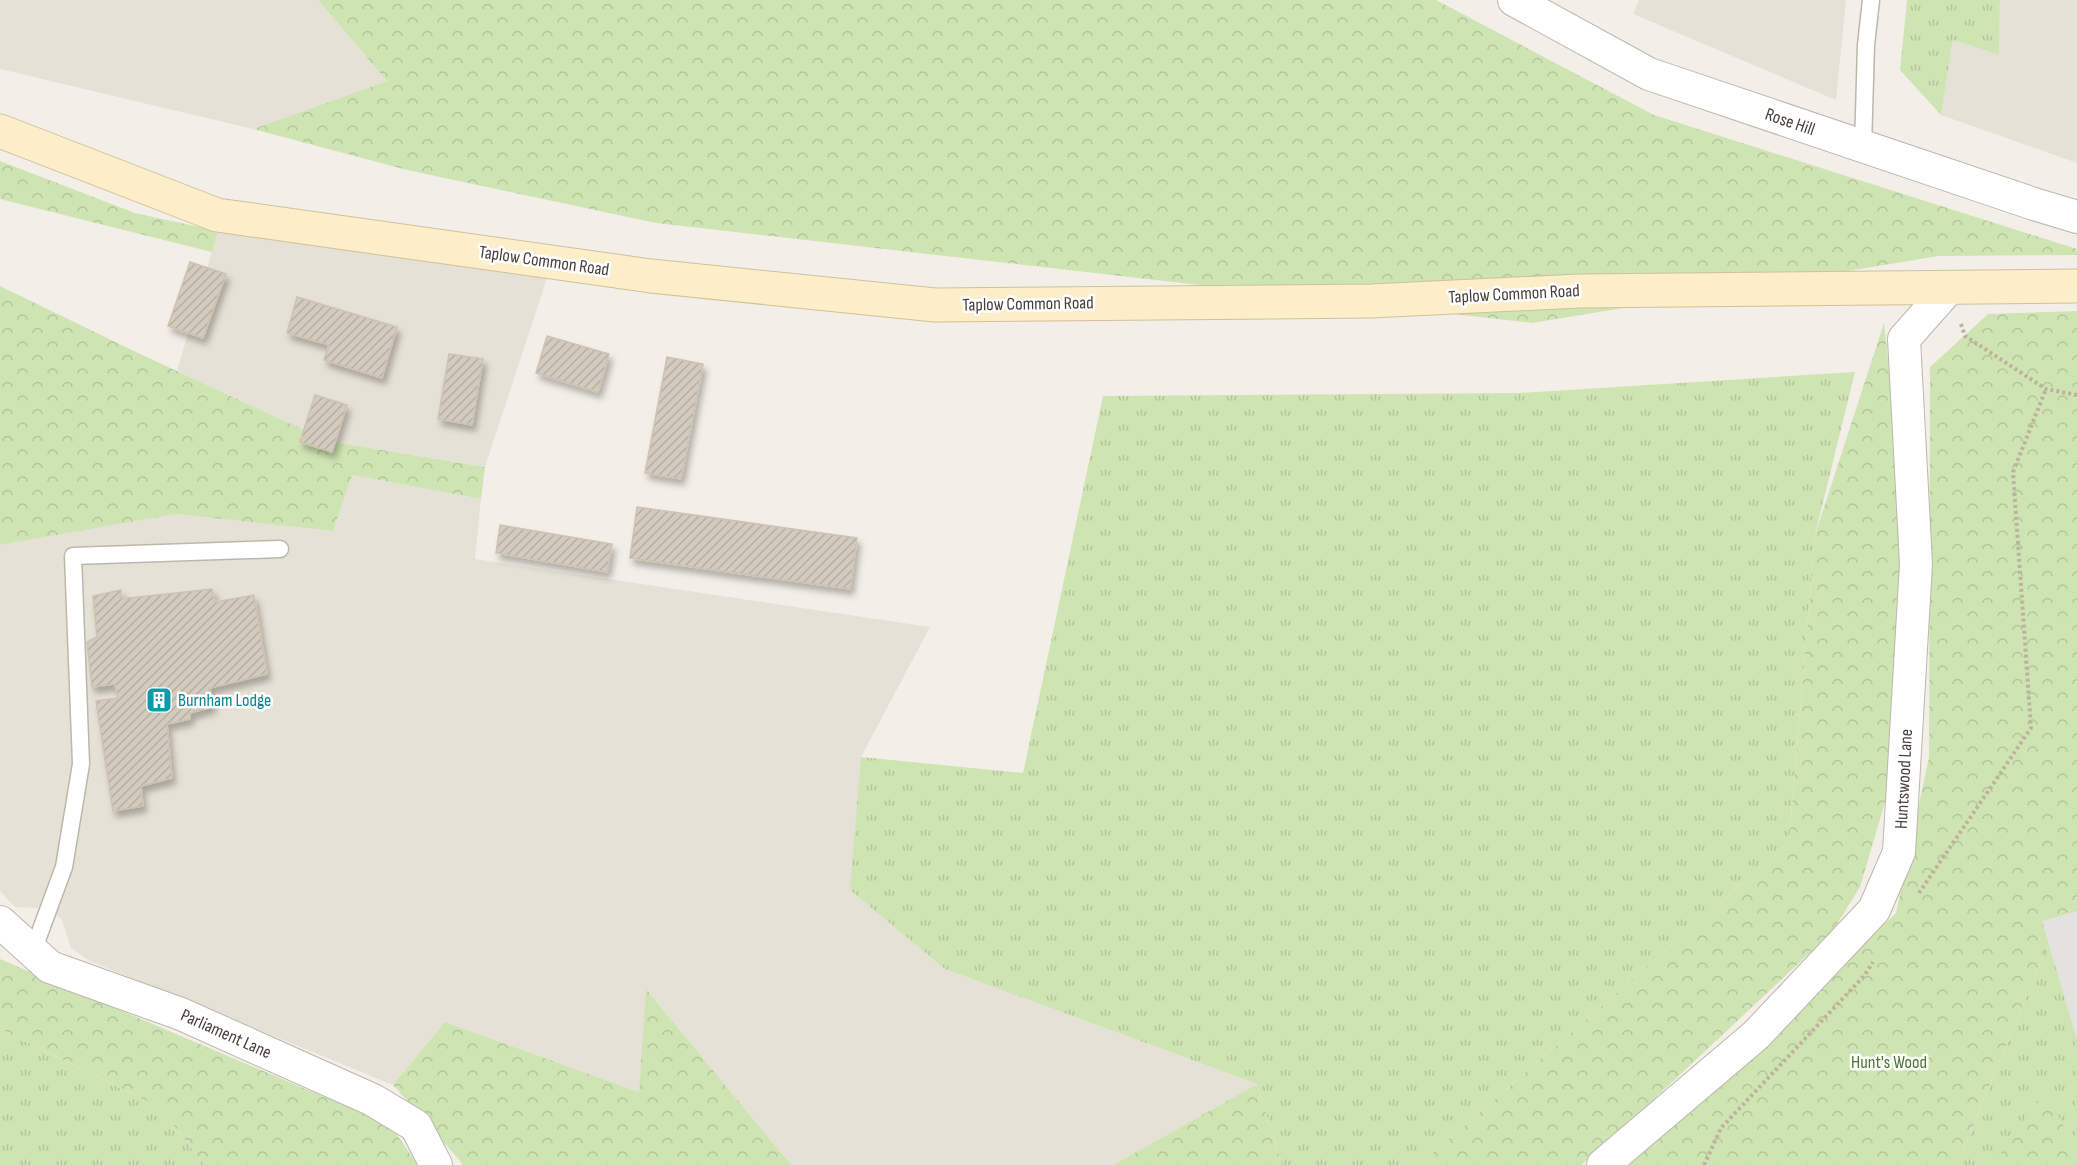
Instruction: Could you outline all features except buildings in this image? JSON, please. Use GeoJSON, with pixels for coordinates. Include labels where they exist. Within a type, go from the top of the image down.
{"type":"FeatureCollection","features":[{"type":"Feature","properties":{"kind":"street","name":"Rose Hill"},"geometry":{"type":"LineString","coordinates":[[1514,0],[1648,74],[2077,217]]}},
{"type":"Feature","properties":{"kind":"street","name":"Taplow Common Road"},"geometry":{"type":"LineString","coordinates":[[0,131],[217,215],[651,276],[935,305],[1371,301],[1579,291],[2077,286]]}},
{"type":"Feature","properties":{"kind":"street","name":"Huntswood Lane"},"geometry":{"type":"LineString","coordinates":[[1603,1165],[1764,1027],[1874,910],[1899,852],[1916,564],[1904,339],[1950,288]]}},
{"type":"Feature","properties":{"kind":"street","name":"Parliament Lane"},"geometry":{"type":"LineString","coordinates":[[0,922],[50,967],[181,1014],[373,1100],[416,1126],[436,1165]]}},
{"type":"Feature","properties":{"kind":"lane"},"geometry":{"type":"LineString","coordinates":[[1863,147],[1866,45],[1871,0]]}},
{"type":"Feature","properties":{"kind":"lane"},"geometry":{"type":"LineString","coordinates":[[33,951],[64,867],[81,764],[73,556],[280,549]]}},
{"type":"Feature","properties":{"kind":"path"},"geometry":{"type":"LineString","coordinates":[[1965,336],[2046,389],[2077,395]]}},
{"type":"Feature","properties":{"kind":"shaded area"},"geometry":{"type":"Polygon","coordinates":[[[0,0],[318,0],[387,81],[253,129],[0,69],[0,0]]]}},
{"type":"Feature","properties":{"kind":"shaded area"},"geometry":{"type":"Polygon","coordinates":[[[1639,0],[1846,0],[1836,100],[1633,14],[1639,0]]]}},
{"type":"Feature","properties":{"kind":"shaded area"},"geometry":{"type":"Polygon","coordinates":[[[2000,0],[2077,0],[2077,163],[1941,115],[1953,40],[1999,55],[2000,0]]]}},
{"type":"Feature","properties":{"kind":"shaded area"},"geometry":{"type":"Polygon","coordinates":[[[218,231],[548,275],[485,467],[328,441],[177,371],[218,231]]]}},
{"type":"Feature","properties":{"kind":"shaded area"},"geometry":{"type":"Polygon","coordinates":[[[352,475],[481,499],[475,559],[930,627],[861,757],[945,969],[1257,1084],[1113,1165],[791,1165],[647,990],[639,1092],[445,1022],[393,1085],[90,961],[71,948],[61,918],[37,908],[15,907],[0,891],[0,545],[176,514],[333,531],[352,475]]]}},
{"type":"Feature","properties":{"kind":"shaded area"},"geometry":{"type":"Polygon","coordinates":[[[2077,911],[2077,1040],[2042,921],[2077,911]]]}},
{"type":"Feature","properties":{"kind":"green space"},"geometry":{"type":"Polygon","coordinates":[[[318,0],[1436,0],[1654,115],[2077,249],[2077,255],[1939,256],[1532,323],[656,223],[407,170],[253,129],[387,81],[318,0]]]}},
{"type":"Feature","properties":{"kind":"green space"},"geometry":{"type":"Polygon","coordinates":[[[1907,0],[2000,0],[1999,55],[1953,40],[1941,115],[1900,70],[1907,0]]]}},
{"type":"Feature","properties":{"kind":"green space"},"geometry":{"type":"Polygon","coordinates":[[[0,161],[135,213],[218,231],[212,252],[0,199],[0,161]]]}},
{"type":"Feature","properties":{"kind":"green space"},"geometry":{"type":"Polygon","coordinates":[[[0,286],[328,441],[485,467],[481,499],[352,475],[333,531],[176,514],[0,545],[0,286]]]}},
{"type":"Feature","properties":{"kind":"green space","name":"Hunt's Wood"},"geometry":{"type":"Polygon","coordinates":[[[2077,311],[2077,905],[2058,920],[1957,1165],[1623,1165],[1717,1087],[1896,913],[1929,757],[1930,367],[1988,314],[2077,311]]]}},
{"type":"Feature","properties":{"kind":"green space"},"geometry":{"type":"Polygon","coordinates":[[[1884,323],[1903,501],[1907,629],[1886,799],[1860,887],[1832,932],[1581,1165],[1419,1165],[1789,843],[1815,535],[1884,323]]]}},
{"type":"Feature","properties":{"kind":"green space"},"geometry":{"type":"Polygon","coordinates":[[[1855,372],[1815,535],[1789,843],[1419,1165],[1282,1165],[1257,1084],[945,969],[850,890],[861,757],[1023,773],[1103,396],[1519,393],[1855,372]]]}},
{"type":"Feature","properties":{"kind":"green space"},"geometry":{"type":"Polygon","coordinates":[[[2077,905],[2077,1165],[1957,1165],[2058,920],[2077,905]]]}},
{"type":"Feature","properties":{"kind":"green space"},"geometry":{"type":"Polygon","coordinates":[[[0,959],[390,1125],[418,1165],[204,1165],[161,1108],[0,1029],[0,959]]]}},
{"type":"Feature","properties":{"kind":"green space"},"geometry":{"type":"Polygon","coordinates":[[[646,989],[791,1165],[462,1165],[393,1085],[445,1022],[639,1092],[646,989]]]}},
{"type":"Feature","properties":{"kind":"green space"},"geometry":{"type":"Polygon","coordinates":[[[0,1029],[161,1108],[204,1165],[0,1165],[0,1029]]]}},
{"type":"Feature","properties":{"kind":"green space"},"geometry":{"type":"Polygon","coordinates":[[[1257,1084],[1282,1165],[1113,1165],[1257,1084]]]}},
{"type":"Feature","properties":{"kind":"green space"},"geometry":{"type":"Polygon","coordinates":[[[2046,1091],[2077,1153],[2077,1165],[1992,1165],[2046,1091]]]}},
{"type":"Feature","properties":{"kind":"place","name":"Burnham Lodge"},"geometry":{"type":"Point","coordinates":[159,700]}}]}
